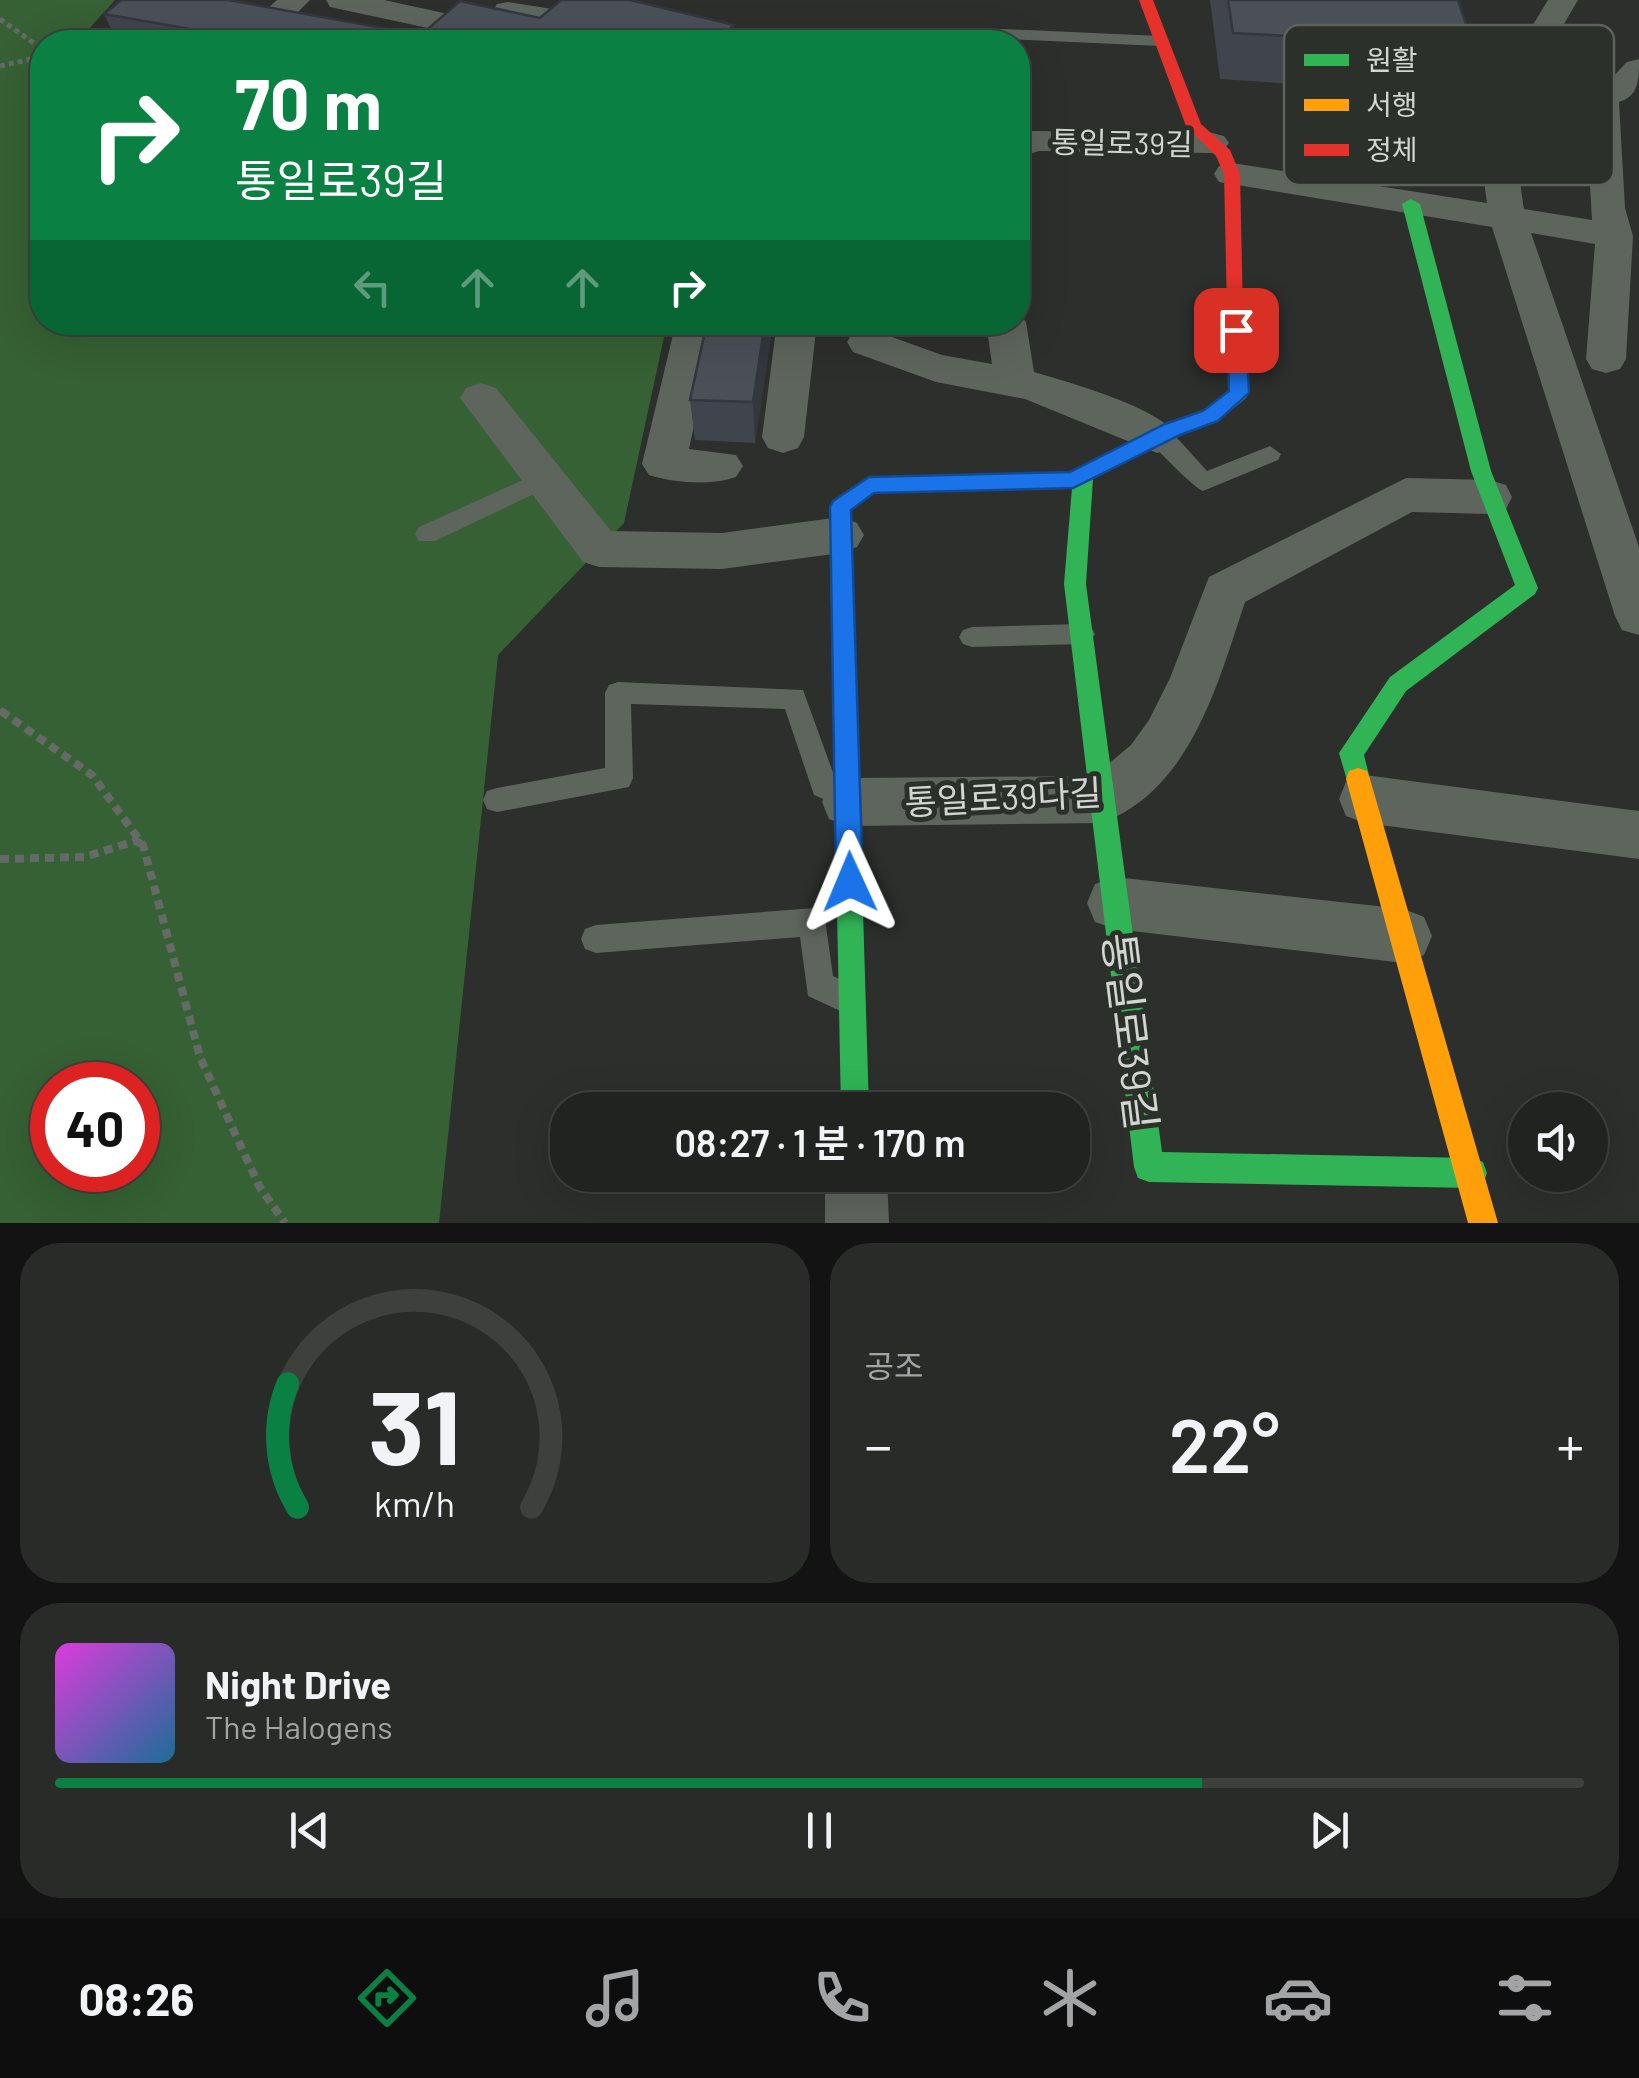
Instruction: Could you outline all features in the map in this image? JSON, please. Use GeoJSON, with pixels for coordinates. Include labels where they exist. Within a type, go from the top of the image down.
{"type":"FeatureCollection","features":[{"type":"Feature","properties":{"kind":"street"},"geometry":{"type":"LineString","coordinates":[[261,30],[296,0]]}},
{"type":"Feature","properties":{"kind":"street"},"geometry":{"type":"LineString","coordinates":[[341,0],[434,30]]}},
{"type":"Feature","properties":{"kind":"street","name":"통일로39길"},"geometry":{"type":"LineString","coordinates":[[854,1092],[840,507],[869,485],[1073,480],[1157,437],[1210,416],[1239,393],[1232,174],[1224,154],[1194,126],[1146,0]]}},
{"type":"Feature","properties":{"kind":"street"},"geometry":{"type":"LineString","coordinates":[[1547,25],[1563,0]]}},
{"type":"Feature","properties":{"kind":"street"},"geometry":{"type":"LineString","coordinates":[[507,30],[508,11],[626,30]]}},
{"type":"Feature","properties":{"kind":"street"},"geometry":{"type":"LineString","coordinates":[[1614,93],[1620,92],[1639,69]]}},
{"type":"Feature","properties":{"kind":"street","name":"통일로39길"},"geometry":{"type":"LineString","coordinates":[[1030,140],[1212,143]]}},
{"type":"Feature","properties":{"kind":"street"},"geometry":{"type":"LineString","coordinates":[[1232,174],[1284,185]]}},
{"type":"Feature","properties":{"kind":"street"},"geometry":{"type":"LineString","coordinates":[[1553,346],[1622,363],[1621,229],[1614,179]]}},
{"type":"Feature","properties":{"kind":"street"},"geometry":{"type":"LineString","coordinates":[[1284,185],[1322,193],[1621,229]]}},
{"type":"Feature","properties":{"kind":"street"},"geometry":{"type":"LineString","coordinates":[[1503,185],[1507,214],[1553,346],[1619,489],[1639,616]]}},
{"type":"Feature","properties":{"kind":"street"},"geometry":{"type":"LineString","coordinates":[[1411,204],[1490,497],[1526,588],[1398,684],[1351,753],[1483,1223]]}},
{"type":"Feature","properties":{"kind":"street"},"geometry":{"type":"LineString","coordinates":[[693,335],[664,464],[720,466]]}},
{"type":"Feature","properties":{"kind":"street"},"geometry":{"type":"LineString","coordinates":[[783,437],[795,335]]}},
{"type":"Feature","properties":{"kind":"street"},"geometry":{"type":"LineString","coordinates":[[1008,335],[1015,383]]}},
{"type":"Feature","properties":{"kind":"street"},"geometry":{"type":"LineString","coordinates":[[866,342],[936,368],[1015,383],[1121,418],[1157,437]]}},
{"type":"Feature","properties":{"kind":"street"},"geometry":{"type":"LineString","coordinates":[[481,398],[599,549],[722,551],[841,535]]}},
{"type":"Feature","properties":{"kind":"street","name":"통일로39길"},"geometry":{"type":"LineString","coordinates":[[1083,474],[1075,584],[1149,1167],[1472,1173]]}},
{"type":"Feature","properties":{"kind":"street","name":"통일로39다길"},"geometry":{"type":"LineString","coordinates":[[848,802],[1102,799],[1126,787],[1180,716],[1226,590],[1406,495],[1490,497]]}},
{"type":"Feature","properties":{"kind":"street"},"geometry":{"type":"LineString","coordinates":[[1364,799],[1635,847]]}},
{"type":"Feature","properties":{"kind":"street"},"geometry":{"type":"LineString","coordinates":[[1115,902],[1404,936]]}},
{"type":"Feature","properties":{"kind":"street"},"geometry":{"type":"LineString","coordinates":[[856,1192],[857,1223]]}},
{"type":"Feature","properties":{"kind":"lane"},"geometry":{"type":"LineString","coordinates":[[1030,35],[1160,40]]}},
{"type":"Feature","properties":{"kind":"lane"},"geometry":{"type":"LineString","coordinates":[[1157,437],[1171,446],[1203,482],[1270,454]]}},
{"type":"Feature","properties":{"kind":"lane"},"geometry":{"type":"LineString","coordinates":[[427,534],[545,479]]}},
{"type":"Feature","properties":{"kind":"lane"},"geometry":{"type":"LineString","coordinates":[[972,637],[1082,634]]}},
{"type":"Feature","properties":{"kind":"lane"},"geometry":{"type":"LineString","coordinates":[[497,800],[619,778],[618,694],[794,698],[824,786],[848,802]]}},
{"type":"Feature","properties":{"kind":"lane"},"geometry":{"type":"LineString","coordinates":[[596,939],[814,922],[819,985],[852,1002]]}},
{"type":"Feature","properties":{"kind":"path"},"geometry":{"type":"LineString","coordinates":[[0,19],[30,42]]}},
{"type":"Feature","properties":{"kind":"path"},"geometry":{"type":"LineString","coordinates":[[0,66],[30,59]]}},
{"type":"Feature","properties":{"kind":"path"},"geometry":{"type":"LineString","coordinates":[[0,710],[92,775],[142,845],[200,1057],[259,1186],[284,1223]]}},
{"type":"Feature","properties":{"kind":"path"},"geometry":{"type":"LineString","coordinates":[[0,858],[84,856],[136,841],[142,845]]}},
{"type":"Feature","properties":{"kind":"green space"},"geometry":{"type":"Polygon","coordinates":[[[0,0],[115,0],[88,30],[30,30],[30,335],[664,335],[624,523],[498,655],[439,1223],[0,1223],[0,0]]]}},
{"type":"Feature","properties":{"kind":"building"},"geometry":{"type":"Polygon","coordinates":[[[121,0],[228,0],[393,30],[196,30],[104,14],[121,0]]]}},
{"type":"Feature","properties":{"kind":"building"},"geometry":{"type":"Polygon","coordinates":[[[561,0],[630,0],[734,25],[729,30],[427,30],[460,1],[540,18],[561,0]]]}},
{"type":"Feature","properties":{"kind":"building"},"geometry":{"type":"Polygon","coordinates":[[[1228,0],[1458,0],[1466,25],[1284,25],[1284,36],[1233,33],[1228,0]]]}},
{"type":"Feature","properties":{"kind":"building"},"geometry":{"type":"Polygon","coordinates":[[[704,335],[763,335],[753,402],[690,400],[704,335]]]}},
{"type":"Feature","properties":{"kind":"traffic: fast"},"geometry":{"type":"LineString","coordinates":[[1358,779],[1351,753],[1398,684],[1527,588],[1481,471],[1411,204]]}},
{"type":"Feature","properties":{"kind":"traffic: fast"},"geometry":{"type":"LineString","coordinates":[[855,1092],[840,507],[869,485],[1073,480],[1173,429],[1211,416],[1239,393],[1236,310]]}},
{"type":"Feature","properties":{"kind":"traffic: fast"},"geometry":{"type":"LineString","coordinates":[[1083,475],[1075,584],[1149,1167],[1472,1173]]}},
{"type":"Feature","properties":{"kind":"traffic: slow"},"geometry":{"type":"LineString","coordinates":[[1358,779],[1483,1223]]}},
{"type":"Feature","properties":{"kind":"traffic: jam"},"geometry":{"type":"LineString","coordinates":[[1146,0],[1194,126],[1224,154],[1232,174],[1236,310]]}},
{"type":"Feature","properties":{"kind":"route"},"geometry":{"type":"LineString","coordinates":[[850,882],[840,507],[869,485],[1073,480],[1172,430],[1210,416],[1239,393],[1236,330]]}}]}
